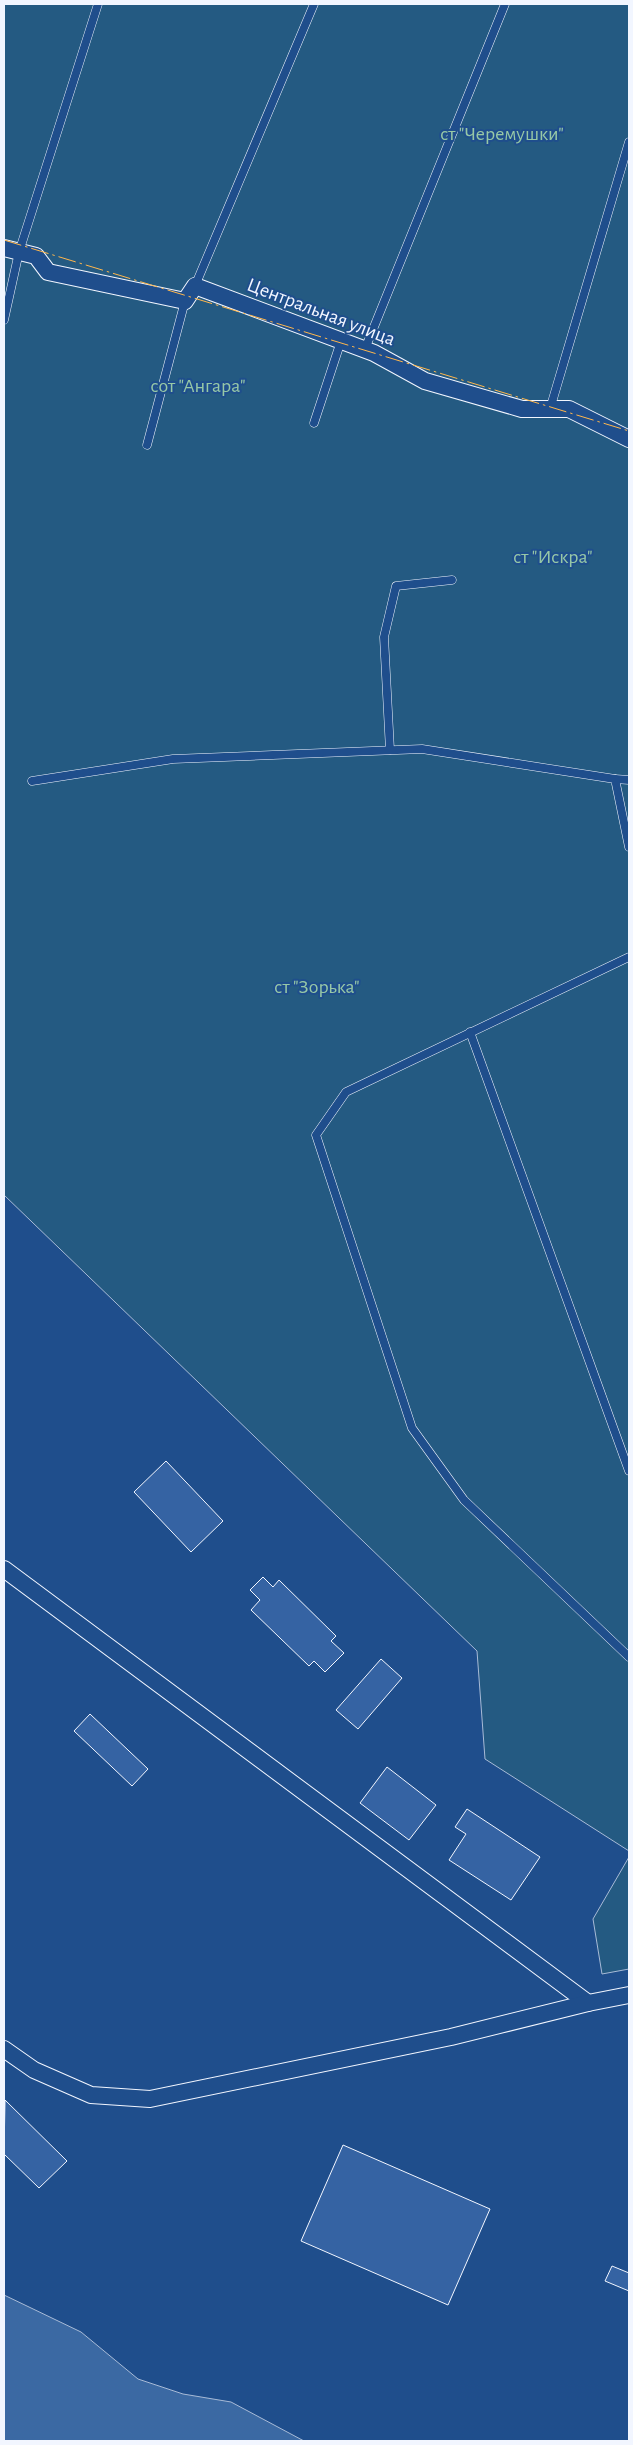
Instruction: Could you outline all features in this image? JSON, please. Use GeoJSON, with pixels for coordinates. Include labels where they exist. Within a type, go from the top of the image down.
{"type":"FeatureCollection","features":[{"type":"Feature","properties":{"kind":"street"},"geometry":{"type":"LineString","coordinates":[[12,250],[36,256],[48,272],[185,301],[194,286]]}},
{"type":"Feature","properties":{"kind":"street","name":"Центральная улица"},"geometry":{"type":"LineString","coordinates":[[194,286],[365,349],[426,381],[522,409],[568,409],[629,439]]}},
{"type":"Feature","properties":{"kind":"street"},"geometry":{"type":"LineString","coordinates":[[4,1569],[588,2003]]}},
{"type":"Feature","properties":{"kind":"street"},"geometry":{"type":"LineString","coordinates":[[4,2049],[34,2070],[91,2095],[150,2099],[451,2037],[588,2003],[629,1995]]}},
{"type":"Feature","properties":{"kind":"lane"},"geometry":{"type":"LineString","coordinates":[[4,320],[12,250],[98,4]]}},
{"type":"Feature","properties":{"kind":"lane"},"geometry":{"type":"LineString","coordinates":[[194,286],[314,4]]}},
{"type":"Feature","properties":{"kind":"lane"},"geometry":{"type":"LineString","coordinates":[[365,349],[505,4]]}},
{"type":"Feature","properties":{"kind":"lane"},"geometry":{"type":"LineString","coordinates":[[550,409],[629,142]]}},
{"type":"Feature","properties":{"kind":"lane"},"geometry":{"type":"LineString","coordinates":[[148,444],[185,301]]}},
{"type":"Feature","properties":{"kind":"lane"},"geometry":{"type":"LineString","coordinates":[[314,423],[341,340]]}},
{"type":"Feature","properties":{"kind":"lane"},"geometry":{"type":"LineString","coordinates":[[390,750],[384,637],[396,586],[452,580]]}},
{"type":"Feature","properties":{"kind":"lane"},"geometry":{"type":"LineString","coordinates":[[32,781],[173,759],[422,749],[629,780]]}},
{"type":"Feature","properties":{"kind":"lane"},"geometry":{"type":"LineString","coordinates":[[615,779],[629,847]]}},
{"type":"Feature","properties":{"kind":"lane"},"geometry":{"type":"LineString","coordinates":[[629,957],[346,1092],[316,1135],[412,1428],[464,1500],[629,1657]]}},
{"type":"Feature","properties":{"kind":"lane"},"geometry":{"type":"LineString","coordinates":[[470,1032],[629,1471]]}},
{"type":"Feature","properties":{"kind":"green space"},"geometry":{"type":"Polygon","coordinates":[[[4,4],[629,4],[629,1851],[485,1759],[477,1651],[4,1195],[4,4]]]}},
{"type":"Feature","properties":{"kind":"green space"},"geometry":{"type":"Polygon","coordinates":[[[629,1857],[629,1969],[602,1974],[593,1919],[629,1857]]]}},
{"type":"Feature","properties":{"kind":"shaded area"},"geometry":{"type":"Polygon","coordinates":[[[4,2295],[81,2332],[138,2379],[183,2394],[231,2402],[304,2441],[4,2441],[4,2295]]]}},
{"type":"Feature","properties":{"kind":"building"},"geometry":{"type":"Polygon","coordinates":[[[166,1461],[223,1521],[191,1552],[134,1492],[166,1461]]]}},
{"type":"Feature","properties":{"kind":"building"},"geometry":{"type":"Polygon","coordinates":[[[263,1577],[273,1587],[279,1580],[336,1636],[331,1641],[344,1653],[325,1672],[314,1661],[309,1666],[251,1610],[260,1600],[250,1590],[263,1577]]]}},
{"type":"Feature","properties":{"kind":"building"},"geometry":{"type":"Polygon","coordinates":[[[381,1659],[402,1678],[358,1729],[336,1710],[381,1659]]]}},
{"type":"Feature","properties":{"kind":"building"},"geometry":{"type":"Polygon","coordinates":[[[90,1714],[148,1769],[132,1786],[74,1731],[90,1714]]]}},
{"type":"Feature","properties":{"kind":"building"},"geometry":{"type":"Polygon","coordinates":[[[387,1767],[436,1805],[409,1840],[360,1803],[387,1767]]]}},
{"type":"Feature","properties":{"kind":"building"},"geometry":{"type":"Polygon","coordinates":[[[467,1809],[540,1857],[511,1900],[449,1860],[466,1834],[455,1827],[467,1809]]]}},
{"type":"Feature","properties":{"kind":"building"},"geometry":{"type":"Polygon","coordinates":[[[5,2100],[67,2161],[39,2188],[4,2154],[5,2100]]]}},
{"type":"Feature","properties":{"kind":"building"},"geometry":{"type":"Polygon","coordinates":[[[343,2145],[490,2209],[448,2305],[301,2241],[343,2145]]]}},
{"type":"Feature","properties":{"kind":"building"},"geometry":{"type":"Polygon","coordinates":[[[612,2266],[629,2273],[629,2291],[605,2281],[612,2266]]]}},
{"type":"Feature","properties":{"kind":"power"},"geometry":{"type":"LineString","coordinates":[[4,240],[629,431]]}},
{"type":"Feature","properties":{"kind":"park label","name":"ст \"Черемушки\""},"geometry":{"type":"Point","coordinates":[502,134]}},
{"type":"Feature","properties":{"kind":"park label","name":"сот \"Ангара\""},"geometry":{"type":"Point","coordinates":[198,386]}},
{"type":"Feature","properties":{"kind":"park label","name":"ст \"Искра\""},"geometry":{"type":"Point","coordinates":[553,557]}},
{"type":"Feature","properties":{"kind":"park label","name":"ст \"Зорька\""},"geometry":{"type":"Point","coordinates":[317,987]}}]}
